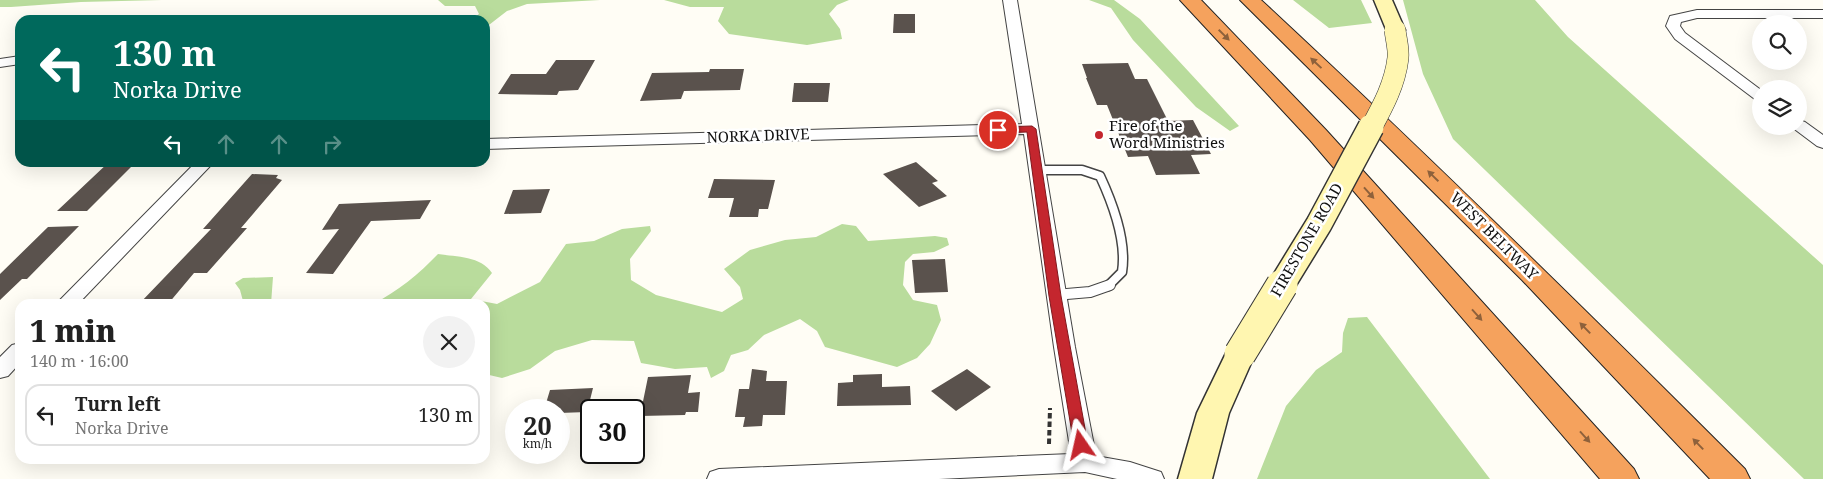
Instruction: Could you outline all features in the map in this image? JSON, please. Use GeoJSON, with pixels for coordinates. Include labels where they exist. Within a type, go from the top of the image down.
{"type":"FeatureCollection","features":[{"type":"Feature","properties":{"kind":"highway"},"geometry":{"type":"LineString","coordinates":[[1190,0],[1318,135],[1621,479]]}},
{"type":"Feature","properties":{"kind":"highway","name":"WEST BELTWAY"},"geometry":{"type":"LineString","coordinates":[[1250,0],[1337,82],[1525,266],[1732,479]]}},
{"type":"Feature","properties":{"kind":"street"},"geometry":{"type":"LineString","coordinates":[[1010,0],[1032,129],[1055,296],[1085,463]]}},
{"type":"Feature","properties":{"kind":"street","name":"FIRESTONE ROAD"},"geometry":{"type":"LineString","coordinates":[[1195,479],[1213,413],[1240,354],[1319,224],[1384,104],[1393,81],[1398,56],[1395,30],[1383,0]]}},
{"type":"Feature","properties":{"kind":"street"},"geometry":{"type":"LineString","coordinates":[[1752,90],[1680,36],[1673,26],[1675,19],[1697,14],[1823,14]]}},
{"type":"Feature","properties":{"kind":"street"},"geometry":{"type":"LineString","coordinates":[[0,64],[15,61]]}},
{"type":"Feature","properties":{"kind":"street"},"geometry":{"type":"LineString","coordinates":[[1807,128],[1823,130]]}},
{"type":"Feature","properties":{"kind":"street","name":"NORKA DRIVE"},"geometry":{"type":"LineString","coordinates":[[490,144],[1032,129]]}},
{"type":"Feature","properties":{"kind":"street"},"geometry":{"type":"LineString","coordinates":[[1807,131],[1823,144]]}},
{"type":"Feature","properties":{"kind":"street"},"geometry":{"type":"LineString","coordinates":[[71,299],[201,167]]}},
{"type":"Feature","properties":{"kind":"street"},"geometry":{"type":"LineString","coordinates":[[0,370],[15,355]]}},
{"type":"Feature","properties":{"kind":"street"},"geometry":{"type":"LineString","coordinates":[[719,479],[1085,463],[1130,472],[1152,479]]}},
{"type":"Feature","properties":{"kind":"lane"},"geometry":{"type":"LineString","coordinates":[[1037,170],[1082,170],[1100,176],[1107,190],[1124,251],[1122,273],[1108,286],[1055,296]]}},
{"type":"Feature","properties":{"kind":"green space"},"geometry":{"type":"Polygon","coordinates":[[[0,0],[162,0],[0,7],[0,0]]]}},
{"type":"Feature","properties":{"kind":"green space"},"geometry":{"type":"Polygon","coordinates":[[[438,0],[600,0],[527,4],[507,11],[490,24],[490,15],[478,15],[479,14],[475,6],[445,6],[438,0]]]}},
{"type":"Feature","properties":{"kind":"green space"},"geometry":{"type":"Polygon","coordinates":[[[664,0],[849,0],[837,5],[829,14],[840,29],[842,39],[807,45],[729,34],[718,21],[724,7],[690,7],[664,0]]]}},
{"type":"Feature","properties":{"kind":"green space"},"geometry":{"type":"Polygon","coordinates":[[[1089,0],[1114,0],[1140,19],[1239,126],[1230,131],[1196,107],[1133,40],[1111,8],[1089,0]]]}},
{"type":"Feature","properties":{"kind":"green space"},"geometry":{"type":"Polygon","coordinates":[[[1293,0],[1361,0],[1372,23],[1329,28],[1293,0]]]}},
{"type":"Feature","properties":{"kind":"green space"},"geometry":{"type":"Polygon","coordinates":[[[1403,0],[1535,0],[1568,37],[1823,265],[1823,479],[1804,479],[1453,139],[1423,74],[1403,0]]]}},
{"type":"Feature","properties":{"kind":"green space"},"geometry":{"type":"Polygon","coordinates":[[[842,224],[856,226],[868,241],[935,236],[947,238],[949,245],[934,252],[913,254],[905,262],[903,285],[913,300],[937,305],[941,320],[930,344],[917,358],[897,367],[825,347],[817,331],[800,319],[764,335],[748,350],[731,355],[724,371],[711,378],[707,367],[675,369],[641,363],[634,341],[592,340],[555,351],[530,369],[502,378],[490,375],[490,303],[497,304],[540,282],[566,244],[594,241],[622,229],[650,226],[651,231],[630,259],[631,280],[656,295],[722,312],[743,299],[740,287],[724,269],[750,250],[785,240],[816,237],[842,224]]]}},
{"type":"Feature","properties":{"kind":"green space"},"geometry":{"type":"Polygon","coordinates":[[[438,254],[475,260],[482,263],[492,273],[471,299],[382,299],[408,282],[438,254]]]}},
{"type":"Feature","properties":{"kind":"green space"},"geometry":{"type":"Polygon","coordinates":[[[273,277],[271,299],[242,299],[240,290],[235,283],[243,278],[273,277]]]}},
{"type":"Feature","properties":{"kind":"green space"},"geometry":{"type":"Polygon","coordinates":[[[1367,317],[1490,479],[1257,479],[1286,406],[1316,370],[1342,352],[1343,333],[1348,318],[1367,317]]]}},
{"type":"Feature","properties":{"kind":"building"},"geometry":{"type":"Polygon","coordinates":[[[894,14],[915,14],[915,33],[893,33],[894,14]]]}},
{"type":"Feature","properties":{"kind":"building"},"geometry":{"type":"Polygon","coordinates":[[[556,60],[595,60],[578,90],[559,91],[557,95],[498,94],[511,74],[546,74],[556,60]]]}},
{"type":"Feature","properties":{"kind":"building"},"geometry":{"type":"Polygon","coordinates":[[[1128,63],[1135,79],[1147,79],[1168,121],[1193,120],[1211,154],[1191,155],[1200,174],[1156,175],[1148,156],[1128,157],[1107,105],[1097,105],[1082,64],[1128,63]]]}},
{"type":"Feature","properties":{"kind":"building"},"geometry":{"type":"Polygon","coordinates":[[[710,69],[744,69],[740,90],[684,91],[681,99],[640,101],[652,73],[709,72],[710,69]]]}},
{"type":"Feature","properties":{"kind":"building"},"geometry":{"type":"Polygon","coordinates":[[[794,83],[830,83],[828,102],[792,102],[794,83]]]}},
{"type":"Feature","properties":{"kind":"building"},"geometry":{"type":"Polygon","coordinates":[[[916,162],[938,181],[932,183],[947,196],[919,207],[883,174],[916,162]]]}},
{"type":"Feature","properties":{"kind":"building"},"geometry":{"type":"Polygon","coordinates":[[[104,167],[131,167],[87,211],[57,211],[104,167]]]}},
{"type":"Feature","properties":{"kind":"building"},"geometry":{"type":"Polygon","coordinates":[[[252,174],[278,175],[276,178],[282,180],[241,228],[247,228],[207,273],[194,273],[172,299],[144,299],[211,229],[203,229],[252,174]]]}},
{"type":"Feature","properties":{"kind":"building"},"geometry":{"type":"Polygon","coordinates":[[[714,179],[775,180],[768,209],[759,209],[758,217],[729,217],[734,198],[708,198],[714,179]]]}},
{"type":"Feature","properties":{"kind":"building"},"geometry":{"type":"Polygon","coordinates":[[[550,189],[541,213],[504,214],[513,190],[550,189]]]}},
{"type":"Feature","properties":{"kind":"building"},"geometry":{"type":"Polygon","coordinates":[[[431,200],[420,219],[371,221],[333,274],[306,273],[339,229],[322,230],[339,204],[431,200]]]}},
{"type":"Feature","properties":{"kind":"building"},"geometry":{"type":"Polygon","coordinates":[[[79,226],[27,279],[22,279],[0,300],[0,274],[48,227],[79,226]]]}},
{"type":"Feature","properties":{"kind":"building"},"geometry":{"type":"Polygon","coordinates":[[[945,259],[948,292],[915,293],[912,260],[945,259]]]}},
{"type":"Feature","properties":{"kind":"building"},"geometry":{"type":"Polygon","coordinates":[[[752,369],[767,371],[766,381],[787,381],[785,415],[763,415],[762,426],[743,427],[745,417],[735,417],[739,389],[749,389],[752,369]]]}},
{"type":"Feature","properties":{"kind":"building"},"geometry":{"type":"Polygon","coordinates":[[[967,369],[991,387],[956,411],[931,391],[967,369]]]}},
{"type":"Feature","properties":{"kind":"building"},"geometry":{"type":"Polygon","coordinates":[[[882,374],[882,387],[910,386],[911,405],[837,406],[838,383],[853,382],[853,375],[882,374]]]}},
{"type":"Feature","properties":{"kind":"building"},"geometry":{"type":"Polygon","coordinates":[[[691,375],[688,393],[700,392],[698,412],[686,412],[685,415],[645,416],[645,399],[643,399],[648,377],[691,375]]]}},
{"type":"Feature","properties":{"kind":"building"},"geometry":{"type":"Polygon","coordinates":[[[593,388],[590,399],[580,399],[580,412],[570,413],[570,399],[547,399],[550,390],[593,388]]]}},
{"type":"Feature","properties":{"kind":"place","name":"Fire of the Word Ministries"},"geometry":{"type":"Point","coordinates":[1099,135]}},
{"type":"Feature","properties":{"kind":"route"},"geometry":{"type":"LineString","coordinates":[[998,130],[1032,129],[1055,296],[1081,445]]}}]}
